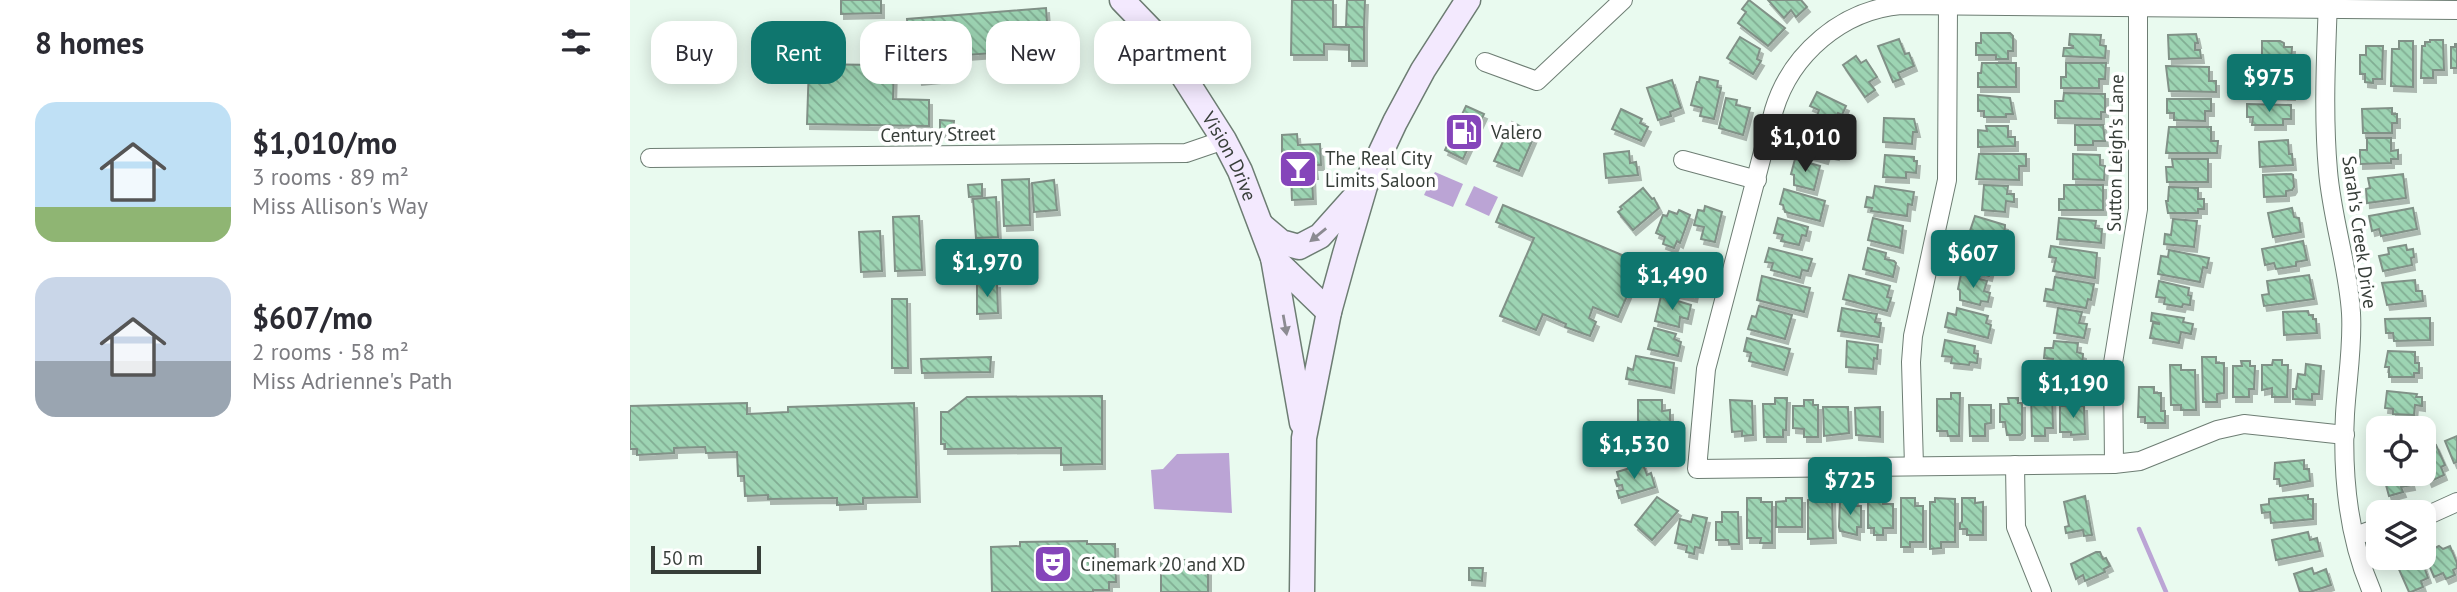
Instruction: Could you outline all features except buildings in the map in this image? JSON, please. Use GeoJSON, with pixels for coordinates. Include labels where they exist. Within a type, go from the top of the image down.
{"type":"FeatureCollection","features":[{"type":"Feature","properties":{"kind":"main road","name":"Vision Drive"},"geometry":{"type":"LineString","coordinates":[[1122,0],[1151,30],[1173,60],[1224,140],[1240,171],[1273,258],[1329,312]]}},
{"type":"Feature","properties":{"kind":"main road"},"geometry":{"type":"LineString","coordinates":[[1302,592],[1304,438],[1329,312],[1365,186],[1406,102],[1468,0]]}},
{"type":"Feature","properties":{"kind":"main road"},"geometry":{"type":"LineString","coordinates":[[1261,224],[1281,242],[1299,247],[1320,236],[1365,186]]}},
{"type":"Feature","properties":{"kind":"main road"},"geometry":{"type":"LineString","coordinates":[[1273,258],[1304,438]]}},
{"type":"Feature","properties":{"kind":"street"},"geometry":{"type":"LineString","coordinates":[[1485,62],[1537,81],[1623,0]]}},
{"type":"Feature","properties":{"kind":"street"},"geometry":{"type":"LineString","coordinates":[[2345,435],[2244,424],[2217,430],[2140,461],[2114,464],[1697,469],[1706,369],[1779,92],[1802,57],[1839,26],[1890,6],[2138,9],[2327,5],[2457,10]]}},
{"type":"Feature","properties":{"kind":"street","name":"Sarah's Creek Drive"},"geometry":{"type":"LineString","coordinates":[[2327,5],[2328,172],[2347,273],[2351,313],[2352,345],[2345,435],[2347,496],[2354,536],[2372,592]]}},
{"type":"Feature","properties":{"kind":"street"},"geometry":{"type":"LineString","coordinates":[[1914,466],[1910,362],[1913,336],[1947,180],[1948,6]]}},
{"type":"Feature","properties":{"kind":"street","name":"Sutton Leigh's Lane"},"geometry":{"type":"LineString","coordinates":[[2114,464],[2113,363],[2138,209],[2138,9]]}},
{"type":"Feature","properties":{"kind":"street","name":"Century Street"},"geometry":{"type":"LineString","coordinates":[[650,158],[1186,153],[1224,140]]}},
{"type":"Feature","properties":{"kind":"street"},"geometry":{"type":"LineString","coordinates":[[1683,160],[1756,180]]}},
{"type":"Feature","properties":{"kind":"street"},"geometry":{"type":"LineString","coordinates":[[2015,465],[2016,527],[2042,592]]}},
{"type":"Feature","properties":{"kind":"street"},"geometry":{"type":"LineString","coordinates":[[2436,512],[2457,502]]}},
{"type":"Feature","properties":{"kind":"street"},"geometry":{"type":"LineString","coordinates":[[2354,536],[2366,532]]}},
{"type":"Feature","properties":{"kind":"shaded area"},"geometry":{"type":"Polygon","coordinates":[[[1435,172],[1463,184],[1453,207],[1424,195],[1435,172]]]}},
{"type":"Feature","properties":{"kind":"shaded area"},"geometry":{"type":"Polygon","coordinates":[[[1474,186],[1498,197],[1489,216],[1465,205],[1474,186]]]}},
{"type":"Feature","properties":{"kind":"shaded area"},"geometry":{"type":"Polygon","coordinates":[[[1229,453],[1232,513],[1154,509],[1151,470],[1163,469],[1177,454],[1229,453]]]}},
{"type":"Feature","properties":{"kind":"waterway"},"geometry":{"type":"LineString","coordinates":[[2139,529],[2166,592]]}},
{"type":"Feature","properties":{"kind":"place","name":"Valero"},"geometry":{"type":"Point","coordinates":[1464,132]}},
{"type":"Feature","properties":{"kind":"place","name":"The Real City Limits Saloon"},"geometry":{"type":"Point","coordinates":[1298,169]}},
{"type":"Feature","properties":{"kind":"place","name":"Cinemark 20 and XD"},"geometry":{"type":"Point","coordinates":[1053,564]}}]}
